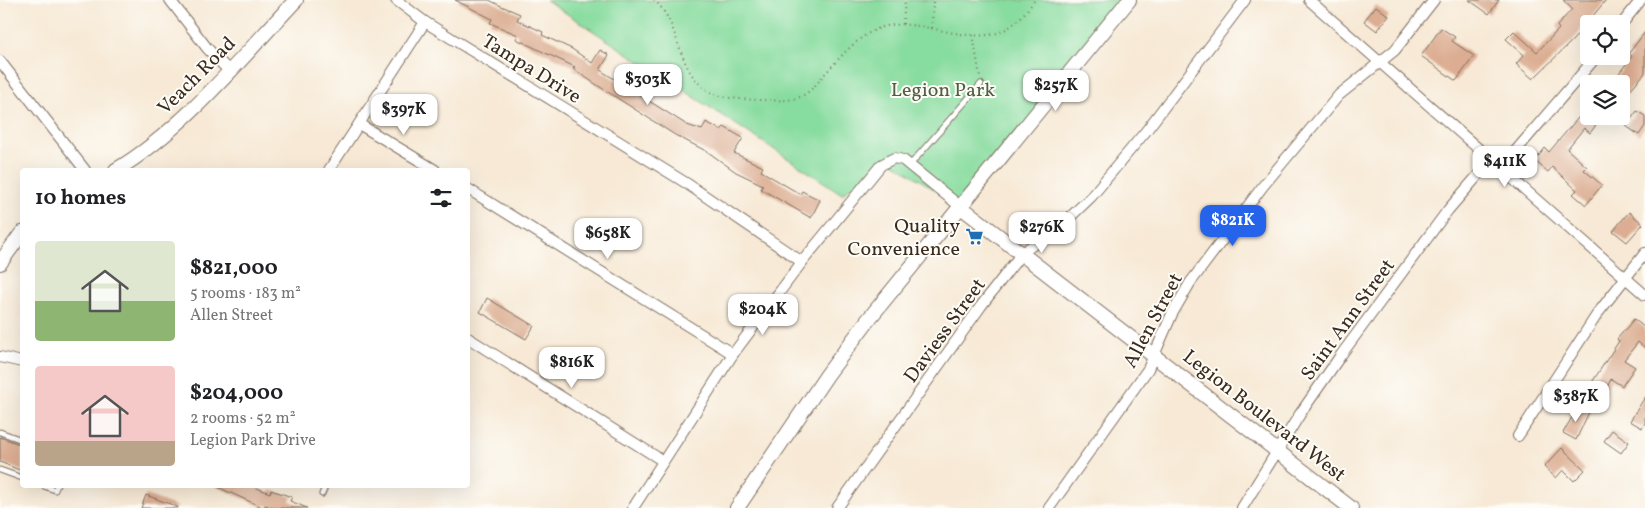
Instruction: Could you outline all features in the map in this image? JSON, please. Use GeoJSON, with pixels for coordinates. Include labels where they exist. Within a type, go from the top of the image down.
{"type":"FeatureCollection","features":[{"type":"Feature","properties":{"kind":"street"},"geometry":{"type":"LineString","coordinates":[[170,0],[207,48],[229,71]]}},
{"type":"Feature","properties":{"kind":"street","name":"Veach Road"},"geometry":{"type":"LineString","coordinates":[[119,168],[166,134],[296,0]]}},
{"type":"Feature","properties":{"kind":"street","name":"Tampa Drive"},"geometry":{"type":"LineString","coordinates":[[396,0],[424,22],[686,183],[802,262]]}},
{"type":"Feature","properties":{"kind":"street"},"geometry":{"type":"LineString","coordinates":[[737,508],[826,375],[868,320],[1128,0]]}},
{"type":"Feature","properties":{"kind":"street","name":"Daviess Street"},"geometry":{"type":"LineString","coordinates":[[837,508],[1022,253],[1067,220],[1091,197],[1146,130],[1245,0]]}},
{"type":"Feature","properties":{"kind":"street"},"geometry":{"type":"LineString","coordinates":[[1309,0],[1645,294]]}},
{"type":"Feature","properties":{"kind":"street","name":"Allen Street"},"geometry":{"type":"LineString","coordinates":[[1049,508],[1132,393],[1155,354],[1172,314],[1190,283],[1263,186],[1339,95],[1395,50],[1434,0]]}},
{"type":"Feature","properties":{"kind":"street"},"geometry":{"type":"LineString","coordinates":[[1629,15],[1641,0]]}},
{"type":"Feature","properties":{"kind":"street"},"geometry":{"type":"LineString","coordinates":[[330,168],[424,22]]}},
{"type":"Feature","properties":{"kind":"street"},"geometry":{"type":"LineString","coordinates":[[0,61],[83,168]]}},
{"type":"Feature","properties":{"kind":"street"},"geometry":{"type":"LineString","coordinates":[[1501,168],[1589,65]]}},
{"type":"Feature","properties":{"kind":"street"},"geometry":{"type":"LineString","coordinates":[[359,124],[433,168]]}},
{"type":"Feature","properties":{"kind":"street"},"geometry":{"type":"LineString","coordinates":[[633,508],[733,354],[802,262],[881,164],[894,158],[910,165],[961,206]]}},
{"type":"Feature","properties":{"kind":"street","name":"Saint Ann Street"},"geometry":{"type":"LineString","coordinates":[[1242,508],[1279,451],[1300,414],[1341,355],[1448,210],[1492,159]]}},
{"type":"Feature","properties":{"kind":"street"},"geometry":{"type":"LineString","coordinates":[[470,191],[733,354]]}},
{"type":"Feature","properties":{"kind":"street","name":"Legion Boulevard West"},"geometry":{"type":"LineString","coordinates":[[961,206],[1155,354],[1351,508]]}},
{"type":"Feature","properties":{"kind":"street"},"geometry":{"type":"LineString","coordinates":[[0,263],[20,236]]}},
{"type":"Feature","properties":{"kind":"street"},"geometry":{"type":"LineString","coordinates":[[1518,436],[1598,312],[1645,253]]}},
{"type":"Feature","properties":{"kind":"street"},"geometry":{"type":"LineString","coordinates":[[470,339],[663,461]]}},
{"type":"Feature","properties":{"kind":"street"},"geometry":{"type":"LineString","coordinates":[[0,357],[20,362]]}},
{"type":"Feature","properties":{"kind":"lane"},"geometry":{"type":"LineString","coordinates":[[910,165],[981,84]]}},
{"type":"Feature","properties":{"kind":"lane"},"geometry":{"type":"LineString","coordinates":[[0,432],[20,439]]}},
{"type":"Feature","properties":{"kind":"lane"},"geometry":{"type":"LineString","coordinates":[[0,470],[20,477]]}},
{"type":"Feature","properties":{"kind":"lane"},"geometry":{"type":"LineString","coordinates":[[322,494],[325,488]]}},
{"type":"Feature","properties":{"kind":"path"},"geometry":{"type":"LineString","coordinates":[[654,0],[666,18],[690,74],[709,91],[733,98],[780,100],[808,93],[859,38],[883,27],[903,24],[973,35],[1004,30],[1020,18],[1035,0]]}},
{"type":"Feature","properties":{"kind":"path"},"geometry":{"type":"LineString","coordinates":[[903,24],[905,0]]}},
{"type":"Feature","properties":{"kind":"path"},"geometry":{"type":"LineString","coordinates":[[932,28],[933,0]]}},
{"type":"Feature","properties":{"kind":"path"},"geometry":{"type":"LineString","coordinates":[[973,35],[981,84]]}},
{"type":"Feature","properties":{"kind":"green space","name":"Legion Park"},"geometry":{"type":"Polygon","coordinates":[[[546,0],[1129,0],[961,207],[888,159],[842,194],[546,0]]]}},
{"type":"Feature","properties":{"kind":"building"},"geometry":{"type":"Polygon","coordinates":[[[455,0],[489,0],[520,14],[517,20],[543,32],[542,35],[572,49],[592,63],[600,50],[609,55],[600,70],[687,125],[702,130],[706,122],[721,130],[724,127],[743,138],[734,153],[763,167],[761,171],[800,194],[802,191],[820,200],[811,218],[761,189],[763,185],[736,172],[708,152],[675,135],[573,69],[575,67],[516,39],[518,35],[490,23],[492,19],[455,0]]]}},
{"type":"Feature","properties":{"kind":"building"},"geometry":{"type":"Polygon","coordinates":[[[1469,0],[1499,0],[1489,14],[1469,0]]]}},
{"type":"Feature","properties":{"kind":"building"},"geometry":{"type":"Polygon","coordinates":[[[1563,0],[1606,0],[1594,15],[1580,15],[1580,32],[1533,79],[1516,64],[1524,55],[1506,39],[1514,31],[1537,52],[1559,29],[1557,26],[1572,9],[1563,0]]]}},
{"type":"Feature","properties":{"kind":"building"},"geometry":{"type":"Polygon","coordinates":[[[1376,6],[1389,16],[1377,31],[1364,21],[1376,6]]]}},
{"type":"Feature","properties":{"kind":"building"},"geometry":{"type":"Polygon","coordinates":[[[1441,28],[1455,37],[1452,41],[1474,56],[1456,81],[1421,56],[1441,28]]]}},
{"type":"Feature","properties":{"kind":"building"},"geometry":{"type":"Polygon","coordinates":[[[1645,32],[1645,73],[1630,90],[1630,75],[1618,75],[1625,65],[1630,65],[1632,56],[1630,52],[1645,32]]]}},
{"type":"Feature","properties":{"kind":"building"},"geometry":{"type":"Polygon","coordinates":[[[1637,111],[1645,116],[1645,126],[1639,135],[1626,126],[1630,125],[1630,121],[1637,111]]]}},
{"type":"Feature","properties":{"kind":"building"},"geometry":{"type":"Polygon","coordinates":[[[1580,116],[1580,125],[1596,125],[1590,133],[1584,128],[1567,149],[1587,167],[1584,170],[1602,185],[1586,205],[1573,194],[1577,190],[1552,167],[1548,172],[1535,161],[1545,148],[1549,152],[1580,116]]]}},
{"type":"Feature","properties":{"kind":"building"},"geometry":{"type":"Polygon","coordinates":[[[1629,212],[1643,224],[1627,242],[1613,231],[1629,212]]]}},
{"type":"Feature","properties":{"kind":"building"},"geometry":{"type":"Polygon","coordinates":[[[487,298],[534,326],[526,339],[480,312],[487,298]]]}},
{"type":"Feature","properties":{"kind":"building"},"geometry":{"type":"Polygon","coordinates":[[[1634,319],[1645,328],[1645,348],[1638,342],[1624,360],[1635,367],[1622,386],[1611,379],[1600,402],[1585,393],[1619,341],[1617,339],[1634,319]]]}},
{"type":"Feature","properties":{"kind":"building"},"geometry":{"type":"Polygon","coordinates":[[[1645,397],[1645,423],[1642,428],[1630,421],[1645,397]]]}},
{"type":"Feature","properties":{"kind":"building"},"geometry":{"type":"Polygon","coordinates":[[[1579,405],[1589,412],[1576,440],[1563,433],[1579,405]]]}},
{"type":"Feature","properties":{"kind":"building"},"geometry":{"type":"Polygon","coordinates":[[[1612,430],[1629,442],[1621,453],[1604,441],[1612,430]]]}},
{"type":"Feature","properties":{"kind":"building"},"geometry":{"type":"Polygon","coordinates":[[[0,437],[20,444],[20,470],[0,462],[0,437]]]}},
{"type":"Feature","properties":{"kind":"building"},"geometry":{"type":"Polygon","coordinates":[[[1562,448],[1585,470],[1574,481],[1563,470],[1556,478],[1544,467],[1562,448]]]}},
{"type":"Feature","properties":{"kind":"building"},"geometry":{"type":"Polygon","coordinates":[[[220,488],[257,488],[270,493],[271,490],[292,497],[290,501],[307,508],[274,508],[265,505],[264,508],[220,488]]]}},
{"type":"Feature","properties":{"kind":"building"},"geometry":{"type":"Polygon","coordinates":[[[146,495],[178,507],[178,508],[141,508],[146,495]]]}},
{"type":"Feature","properties":{"kind":"place","name":"Quality Convenience"},"geometry":{"type":"Point","coordinates":[974,236]}}]}
